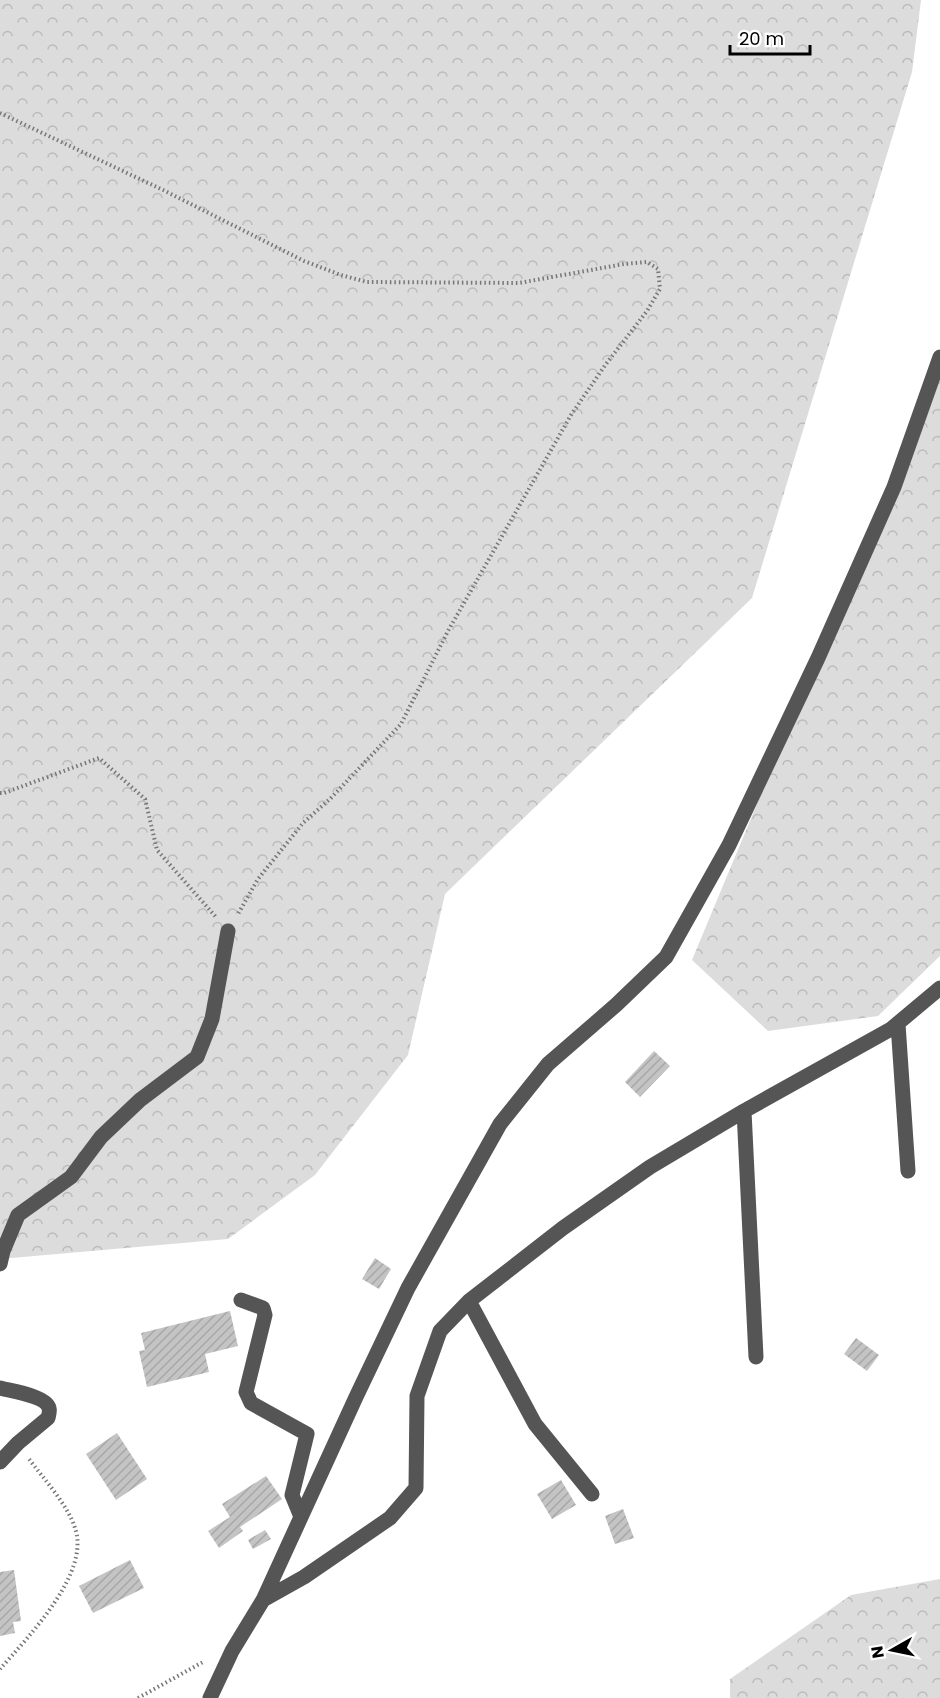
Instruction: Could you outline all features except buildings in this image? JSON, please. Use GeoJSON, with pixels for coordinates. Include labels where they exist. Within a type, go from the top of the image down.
{"type":"FeatureCollection","features":[{"type":"Feature","properties":{"kind":"street"},"geometry":{"type":"LineString","coordinates":[[210,1698],[232,1651],[263,1600],[408,1288],[500,1124],[548,1064],[616,1005],[666,957],[729,845],[819,658],[894,487],[940,357]]}},
{"type":"Feature","properties":{"kind":"street"},"geometry":{"type":"LineString","coordinates":[[0,1264],[18,1215],[71,1177],[101,1137],[140,1100],[197,1057],[212,1018],[228,931]]}},
{"type":"Feature","properties":{"kind":"street"},"geometry":{"type":"LineString","coordinates":[[263,1600],[304,1577],[390,1518],[416,1488],[417,1396],[440,1331],[469,1301],[563,1228],[650,1167],[744,1111],[891,1029],[940,988]]}},
{"type":"Feature","properties":{"kind":"street"},"geometry":{"type":"LineString","coordinates":[[898,1024],[908,1171]]}},
{"type":"Feature","properties":{"kind":"street"},"geometry":{"type":"LineString","coordinates":[[744,1111],[756,1357]]}},
{"type":"Feature","properties":{"kind":"street"},"geometry":{"type":"LineString","coordinates":[[241,1300],[263,1308],[265,1315],[246,1392],[251,1403],[307,1434],[292,1495],[301,1517]]}},
{"type":"Feature","properties":{"kind":"street"},"geometry":{"type":"LineString","coordinates":[[469,1301],[535,1424],[591,1494]]}},
{"type":"Feature","properties":{"kind":"street"},"geometry":{"type":"LineString","coordinates":[[0,1388],[39,1398],[46,1401],[49,1408],[48,1418],[18,1443],[0,1462]]}},
{"type":"Feature","properties":{"kind":"path"},"geometry":{"type":"LineString","coordinates":[[0,113],[164,190],[304,261],[367,282],[519,283],[647,262],[658,269],[660,289],[647,311],[606,364],[571,415],[448,631],[401,724],[330,799],[303,823],[258,879],[228,931],[157,850],[145,799],[99,758],[0,793]]}},
{"type":"Feature","properties":{"kind":"path"},"geometry":{"type":"LineString","coordinates":[[0,1669],[40,1623],[72,1570],[78,1546],[78,1536],[71,1517],[18,1443]]}},
{"type":"Feature","properties":{"kind":"path"},"geometry":{"type":"LineString","coordinates":[[138,1698],[212,1657],[232,1651]]}},
{"type":"Feature","properties":{"kind":"green space"},"geometry":{"type":"Polygon","coordinates":[[[0,0],[921,0],[912,72],[752,598],[445,894],[408,1055],[315,1175],[228,1239],[0,1259],[0,0]]]}},
{"type":"Feature","properties":{"kind":"green space"},"geometry":{"type":"Polygon","coordinates":[[[940,365],[940,956],[878,1016],[768,1031],[692,960],[940,365]]]}},
{"type":"Feature","properties":{"kind":"green space"},"geometry":{"type":"Polygon","coordinates":[[[940,1579],[940,1698],[730,1698],[730,1679],[851,1595],[940,1579]]]}}]}
